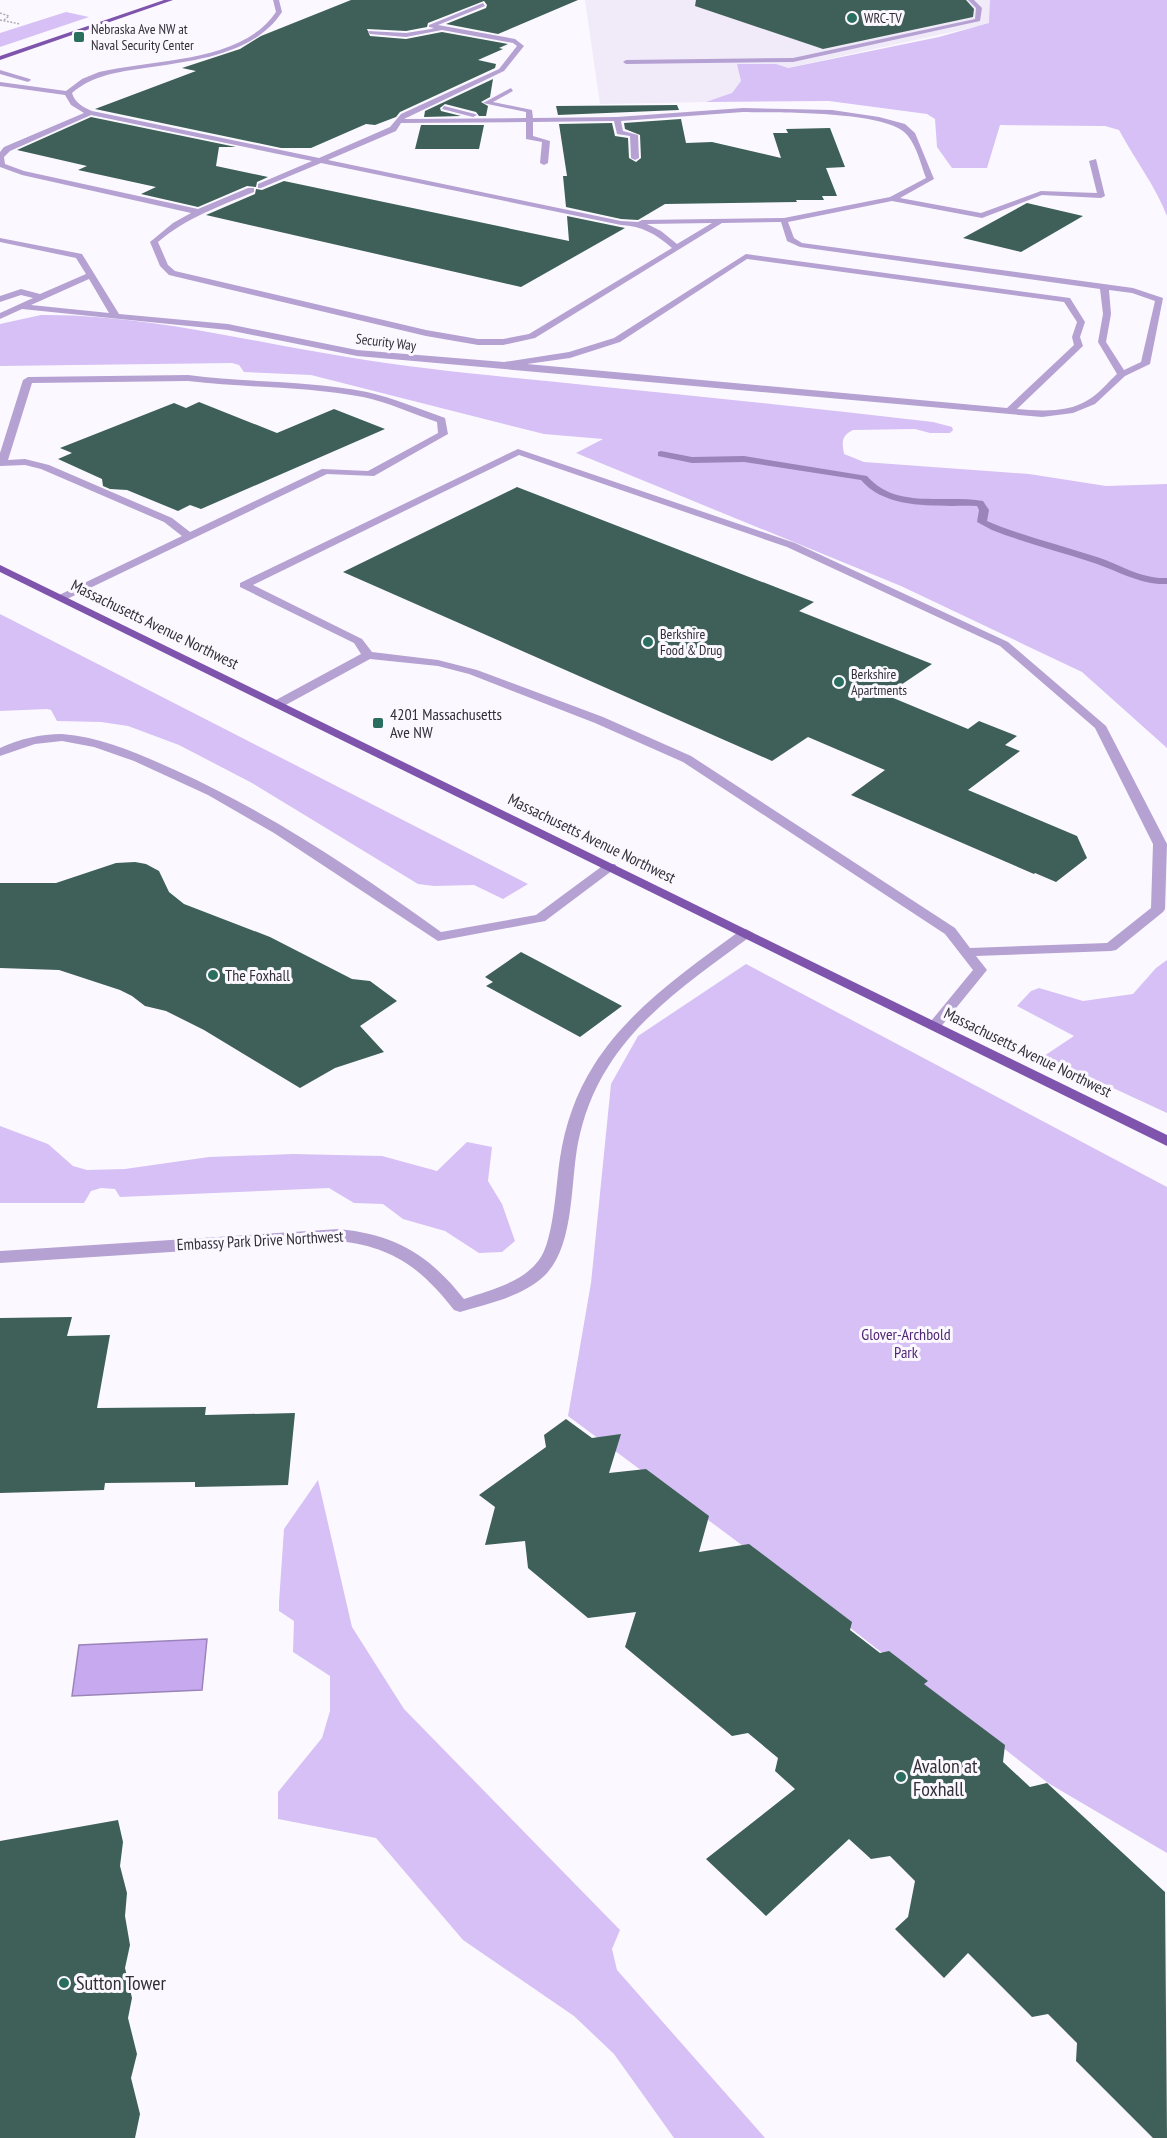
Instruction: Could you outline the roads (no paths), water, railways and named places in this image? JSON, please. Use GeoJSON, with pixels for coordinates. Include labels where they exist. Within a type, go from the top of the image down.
{"type":"FeatureCollection","features":[{"type":"Feature","properties":{"kind":"main road"},"geometry":{"type":"LineString","coordinates":[[0,58],[170,0]]}},
{"type":"Feature","properties":{"kind":"main road","name":"Massachusetts Avenue Northwest"},"geometry":{"type":"LineString","coordinates":[[0,568],[1167,1141]]}},
{"type":"Feature","properties":{"kind":"street"},"geometry":{"type":"LineString","coordinates":[[68,93],[85,79],[110,69],[188,59],[248,39],[265,30],[279,12],[276,0]]}},
{"type":"Feature","properties":{"kind":"street"},"geometry":{"type":"LineString","coordinates":[[626,62],[761,62],[793,60],[839,52],[978,20],[979,8],[971,0]]}},
{"type":"Feature","properties":{"kind":"street"},"geometry":{"type":"LineString","coordinates":[[261,186],[393,129],[397,121],[412,110],[502,70],[521,46],[515,41],[431,26],[483,5]]}},
{"type":"Feature","properties":{"kind":"street"},"geometry":{"type":"LineString","coordinates":[[370,32],[386,35],[425,34],[442,28]]}},
{"type":"Feature","properties":{"kind":"street"},"geometry":{"type":"LineString","coordinates":[[0,72],[41,84],[42,88]]}},
{"type":"Feature","properties":{"kind":"street"},"geometry":{"type":"LineString","coordinates":[[0,84],[68,93]]}},
{"type":"Feature","properties":{"kind":"street"},"geometry":{"type":"LineString","coordinates":[[511,90],[486,102],[530,111],[529,137],[546,141],[544,163]]}},
{"type":"Feature","properties":{"kind":"street"},"geometry":{"type":"LineString","coordinates":[[68,93],[69,99],[76,107],[90,113],[621,223],[784,220],[892,199],[930,179],[912,135],[902,126],[832,112],[778,109],[617,119],[397,121]]}},
{"type":"Feature","properties":{"kind":"street"},"geometry":{"type":"LineString","coordinates":[[444,108],[475,115],[479,120]]}},
{"type":"Feature","properties":{"kind":"street"},"geometry":{"type":"LineString","coordinates":[[90,113],[7,149],[0,157],[1,165],[22,173],[199,212]]}},
{"type":"Feature","properties":{"kind":"street"},"geometry":{"type":"LineString","coordinates":[[617,119],[620,132],[634,135],[635,158]]}},
{"type":"Feature","properties":{"kind":"street"},"geometry":{"type":"LineString","coordinates":[[892,199],[982,216],[1041,193],[1101,196],[1093,161]]}},
{"type":"Feature","properties":{"kind":"street"},"geometry":{"type":"LineString","coordinates":[[252,190],[199,212],[166,229],[154,242],[164,266],[172,273],[426,333],[478,342],[503,342],[532,336],[720,222]]}},
{"type":"Feature","properties":{"kind":"street"},"geometry":{"type":"LineString","coordinates":[[504,364],[1042,414],[1073,410],[1092,402],[1122,374],[1145,364],[1160,300],[1133,291],[800,245],[790,239],[784,220]]}},
{"type":"Feature","properties":{"kind":"street"},"geometry":{"type":"LineString","coordinates":[[639,222],[662,235],[677,248]]}},
{"type":"Feature","properties":{"kind":"street"},"geometry":{"type":"LineString","coordinates":[[0,240],[79,256],[115,315]]}},
{"type":"Feature","properties":{"kind":"street","name":"Security Way"},"geometry":{"type":"LineString","coordinates":[[0,316],[23,307],[115,315],[228,327],[357,353],[504,364],[570,355],[616,340],[746,256],[1067,300],[1081,322],[1076,337],[1079,346],[1009,411]]}},
{"type":"Feature","properties":{"kind":"street"},"geometry":{"type":"LineString","coordinates":[[23,307],[90,275]]}},
{"type":"Feature","properties":{"kind":"street"},"geometry":{"type":"LineString","coordinates":[[1104,287],[1107,314],[1102,342],[1122,374]]}},
{"type":"Feature","properties":{"kind":"street"},"geometry":{"type":"LineString","coordinates":[[0,299],[21,292],[40,297]]}},
{"type":"Feature","properties":{"kind":"street"},"geometry":{"type":"LineString","coordinates":[[61,598],[326,471],[370,474],[443,434],[442,420],[366,395],[316,388],[226,383],[188,378],[28,380],[1,462],[25,462],[45,467],[168,520],[189,536]]}},
{"type":"Feature","properties":{"kind":"street"},"geometry":{"type":"LineString","coordinates":[[368,655],[358,641],[244,585],[518,452],[791,545],[1004,644],[1100,726],[1160,844],[1158,909],[1111,948],[966,952]]}},
{"type":"Feature","properties":{"kind":"street"},"geometry":{"type":"LineString","coordinates":[[278,704],[368,655],[438,663],[473,672],[599,720],[687,759],[950,931],[980,970],[934,1026]]}},
{"type":"Feature","properties":{"kind":"street"},"geometry":{"type":"LineString","coordinates":[[0,752],[24,741],[69,738],[122,750],[230,800],[376,891],[438,937],[540,918],[610,867]]}},
{"type":"Feature","properties":{"kind":"street","name":"Embassy Park Drive Northwest"},"geometry":{"type":"LineString","coordinates":[[0,1257],[339,1234],[359,1236],[395,1246],[411,1256],[447,1288],[460,1306],[527,1281],[547,1264],[552,1253],[574,1126],[590,1084],[600,1066],[613,1046],[648,1009],[746,933]]}},
{"type":"Feature","properties":{"kind":"waterway"},"geometry":{"type":"LineString","coordinates":[[661,454],[692,460],[744,459],[864,478],[872,487],[884,494],[916,501],[980,503],[984,510],[982,522],[996,528],[1101,562],[1138,578],[1167,581]]}},
{"type":"Feature","properties":{"kind":"place","name":"WRC-TV"},"geometry":{"type":"Point","coordinates":[852,18]}},
{"type":"Feature","properties":{"kind":"place","name":"Nebraska Ave NW at Naval Security Center"},"geometry":{"type":"Point","coordinates":[79,37]}},
{"type":"Feature","properties":{"kind":"place","name":"Berkshire Food & Drug"},"geometry":{"type":"Point","coordinates":[648,642]}},
{"type":"Feature","properties":{"kind":"place","name":"Berkshire Apartments"},"geometry":{"type":"Point","coordinates":[839,682]}},
{"type":"Feature","properties":{"kind":"place","name":"4201 Massachusetts Ave NW"},"geometry":{"type":"Point","coordinates":[378,723]}},
{"type":"Feature","properties":{"kind":"place","name":"The Foxhall"},"geometry":{"type":"Point","coordinates":[213,975]}},
{"type":"Feature","properties":{"kind":"place","name":"Avalon at Foxhall"},"geometry":{"type":"Point","coordinates":[901,1777]}},
{"type":"Feature","properties":{"kind":"place","name":"Sutton Tower"},"geometry":{"type":"Point","coordinates":[64,1983]}},
{"type":"Feature","properties":{"kind":"park label","name":"Glover-Archbold Park"},"geometry":{"type":"Point","coordinates":[906,1343]}}]}
